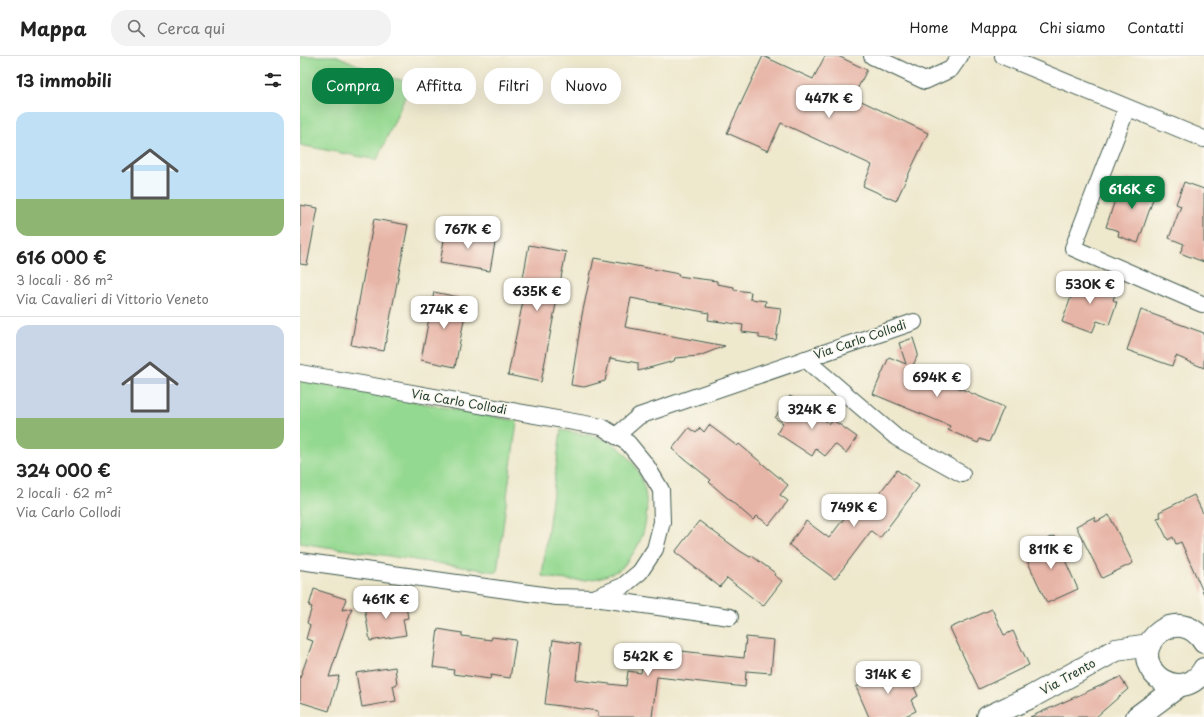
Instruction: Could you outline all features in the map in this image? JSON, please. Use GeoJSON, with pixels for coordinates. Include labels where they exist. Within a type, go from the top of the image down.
{"type":"FeatureCollection","features":[{"type":"Feature","properties":{"kind":"street"},"geometry":{"type":"LineString","coordinates":[[872,56],[925,81],[951,69],[960,56]]}},
{"type":"Feature","properties":{"kind":"street"},"geometry":{"type":"LineString","coordinates":[[1003,56],[1204,139]]}},
{"type":"Feature","properties":{"kind":"street"},"geometry":{"type":"LineString","coordinates":[[1127,108],[1073,248],[1202,304]]}},
{"type":"Feature","properties":{"kind":"street","name":"Via Carlo Collodi"},"geometry":{"type":"LineString","coordinates":[[616,436],[639,416],[914,322]]}},
{"type":"Feature","properties":{"kind":"street","name":"Via Carlo Collodi"},"geometry":{"type":"LineString","coordinates":[[805,359],[897,438],[962,474]]}},
{"type":"Feature","properties":{"kind":"street","name":"Via Carlo Collodi"},"geometry":{"type":"LineString","coordinates":[[300,373],[602,427],[628,443],[642,459],[661,490],[662,522],[655,549],[640,572],[623,586],[594,598]]}},
{"type":"Feature","properties":{"kind":"street","name":"Via Carlo Collodi"},"geometry":{"type":"LineString","coordinates":[[300,561],[520,593],[557,597],[594,598],[730,617]]}},
{"type":"Feature","properties":{"kind":"street"},"geometry":{"type":"LineString","coordinates":[[1203,637],[1187,627],[1172,626],[1162,629],[1154,636],[1149,645],[1148,661],[1156,676],[1171,684],[1180,685],[1189,683],[1197,678],[1204,669]]}},
{"type":"Feature","properties":{"kind":"street","name":"Via Trento"},"geometry":{"type":"LineString","coordinates":[[988,717],[1031,697],[1116,650],[1149,645]]}},
{"type":"Feature","properties":{"kind":"street"},"geometry":{"type":"LineString","coordinates":[[1126,717],[1149,689],[1156,676]]}},
{"type":"Feature","properties":{"kind":"street"},"geometry":{"type":"LineString","coordinates":[[1137,717],[1180,685]]}},
{"type":"Feature","properties":{"kind":"green space"},"geometry":{"type":"Polygon","coordinates":[[[300,56],[337,56],[365,68],[312,68],[312,104],[394,104],[394,79],[402,80],[402,104],[377,160],[300,145],[300,56]]]}},
{"type":"Feature","properties":{"kind":"green space"},"geometry":{"type":"Polygon","coordinates":[[[300,380],[517,421],[497,572],[300,543],[300,380]]]}},
{"type":"Feature","properties":{"kind":"green space"},"geometry":{"type":"Polygon","coordinates":[[[561,430],[598,437],[618,447],[629,458],[638,471],[644,486],[646,516],[638,546],[618,571],[600,578],[575,580],[542,576],[561,430]]]}},
{"type":"Feature","properties":{"kind":"building"},"geometry":{"type":"Polygon","coordinates":[[[763,56],[813,79],[825,56],[838,56],[867,70],[853,97],[928,133],[896,201],[863,186],[872,165],[781,123],[768,151],[727,133],[763,56]]]}},
{"type":"Feature","properties":{"kind":"building"},"geometry":{"type":"Polygon","coordinates":[[[1127,178],[1157,188],[1138,243],[1118,236],[1119,231],[1106,227],[1117,194],[1121,195],[1127,178]]]}},
{"type":"Feature","properties":{"kind":"building"},"geometry":{"type":"Polygon","coordinates":[[[1184,182],[1204,189],[1204,262],[1180,253],[1184,244],[1169,238],[1181,206],[1176,204],[1184,182]]]}},
{"type":"Feature","properties":{"kind":"building"},"geometry":{"type":"Polygon","coordinates":[[[300,205],[318,208],[307,265],[300,264],[300,205]]]}},
{"type":"Feature","properties":{"kind":"building"},"geometry":{"type":"Polygon","coordinates":[[[374,219],[408,225],[384,351],[351,345],[374,219]]]}},
{"type":"Feature","properties":{"kind":"building"},"geometry":{"type":"Polygon","coordinates":[[[446,229],[496,237],[490,271],[440,263],[446,229]]]}},
{"type":"Feature","properties":{"kind":"building"},"geometry":{"type":"Polygon","coordinates":[[[529,245],[566,252],[541,382],[508,375],[523,301],[519,300],[529,245]]]}},
{"type":"Feature","properties":{"kind":"building"},"geometry":{"type":"Polygon","coordinates":[[[594,258],[679,274],[678,276],[717,281],[717,284],[734,287],[734,290],[751,292],[750,299],[766,301],[765,306],[781,308],[776,340],[759,338],[759,334],[742,332],[743,325],[708,320],[709,313],[631,298],[625,327],[725,346],[699,356],[675,358],[674,361],[638,371],[638,363],[610,358],[605,381],[584,387],[571,385],[582,315],[594,258]]]}},
{"type":"Feature","properties":{"kind":"building"},"geometry":{"type":"Polygon","coordinates":[[[1079,275],[1117,289],[1113,300],[1117,302],[1109,325],[1097,321],[1092,333],[1062,322],[1079,275]]]}},
{"type":"Feature","properties":{"kind":"building"},"geometry":{"type":"Polygon","coordinates":[[[434,292],[468,299],[455,367],[421,360],[434,292]]]}},
{"type":"Feature","properties":{"kind":"building"},"geometry":{"type":"Polygon","coordinates":[[[1141,310],[1204,333],[1204,368],[1176,356],[1172,366],[1127,350],[1141,310]]]}},
{"type":"Feature","properties":{"kind":"building"},"geometry":{"type":"Polygon","coordinates":[[[913,338],[918,354],[912,368],[1004,407],[989,442],[980,439],[978,443],[948,430],[950,426],[873,394],[889,357],[906,364],[899,343],[913,338]]]}},
{"type":"Feature","properties":{"kind":"building"},"geometry":{"type":"Polygon","coordinates":[[[790,396],[830,424],[833,420],[857,437],[846,453],[835,444],[825,456],[816,449],[812,456],[777,433],[783,423],[775,418],[790,396]]]}},
{"type":"Feature","properties":{"kind":"building"},"geometry":{"type":"Polygon","coordinates":[[[709,425],[737,446],[739,444],[788,485],[780,495],[788,501],[769,525],[757,516],[753,520],[709,482],[711,480],[672,449],[689,428],[696,433],[700,428],[704,432],[709,425]]]}},
{"type":"Feature","properties":{"kind":"building"},"geometry":{"type":"Polygon","coordinates":[[[897,470],[919,486],[880,538],[871,531],[835,579],[789,545],[806,521],[829,538],[852,508],[862,516],[897,470]]]}},
{"type":"Feature","properties":{"kind":"building"},"geometry":{"type":"Polygon","coordinates":[[[1194,495],[1204,515],[1204,594],[1181,542],[1176,544],[1173,537],[1168,540],[1157,518],[1161,517],[1159,512],[1194,495]]]}},
{"type":"Feature","properties":{"kind":"building"},"geometry":{"type":"Polygon","coordinates":[[[1109,515],[1133,563],[1102,578],[1076,526],[1094,517],[1096,522],[1109,515]]]}},
{"type":"Feature","properties":{"kind":"building"},"geometry":{"type":"Polygon","coordinates":[[[699,521],[740,551],[750,557],[752,556],[775,573],[774,575],[782,581],[763,606],[727,578],[720,587],[675,552],[699,521]]]}},
{"type":"Feature","properties":{"kind":"building"},"geometry":{"type":"Polygon","coordinates":[[[1054,536],[1078,589],[1047,603],[1024,554],[1040,547],[1039,543],[1054,536]]]}},
{"type":"Feature","properties":{"kind":"building"},"geometry":{"type":"Polygon","coordinates":[[[314,589],[346,599],[342,610],[352,608],[329,677],[339,676],[329,711],[300,702],[300,678],[313,641],[306,639],[310,625],[307,623],[312,607],[309,606],[314,589]]]}},
{"type":"Feature","properties":{"kind":"building"},"geometry":{"type":"Polygon","coordinates":[[[405,600],[408,618],[403,619],[406,635],[370,641],[364,606],[405,600]]]}},
{"type":"Feature","properties":{"kind":"building"},"geometry":{"type":"Polygon","coordinates":[[[992,609],[1004,635],[1013,631],[1029,665],[979,689],[950,628],[992,609]]]}},
{"type":"Feature","properties":{"kind":"building"},"geometry":{"type":"Polygon","coordinates":[[[438,629],[462,633],[462,636],[491,640],[492,637],[516,640],[510,678],[491,675],[490,679],[453,674],[454,670],[433,667],[438,629]]]}},
{"type":"Feature","properties":{"kind":"building"},"geometry":{"type":"Polygon","coordinates":[[[746,637],[774,640],[771,673],[746,671],[745,687],[657,677],[652,717],[598,717],[598,711],[545,704],[553,640],[580,644],[576,680],[626,686],[628,671],[641,673],[645,647],[744,658],[746,637]]]}},
{"type":"Feature","properties":{"kind":"building"},"geometry":{"type":"Polygon","coordinates":[[[898,665],[905,680],[910,678],[918,696],[911,700],[916,711],[903,717],[869,717],[856,687],[866,683],[865,680],[898,665]]]}},
{"type":"Feature","properties":{"kind":"building"},"geometry":{"type":"Polygon","coordinates":[[[395,667],[397,685],[393,685],[396,701],[362,707],[356,673],[395,667]]]}},
{"type":"Feature","properties":{"kind":"building"},"geometry":{"type":"Polygon","coordinates":[[[1120,677],[1128,689],[1096,717],[1030,717],[1120,677]]]}}]}
